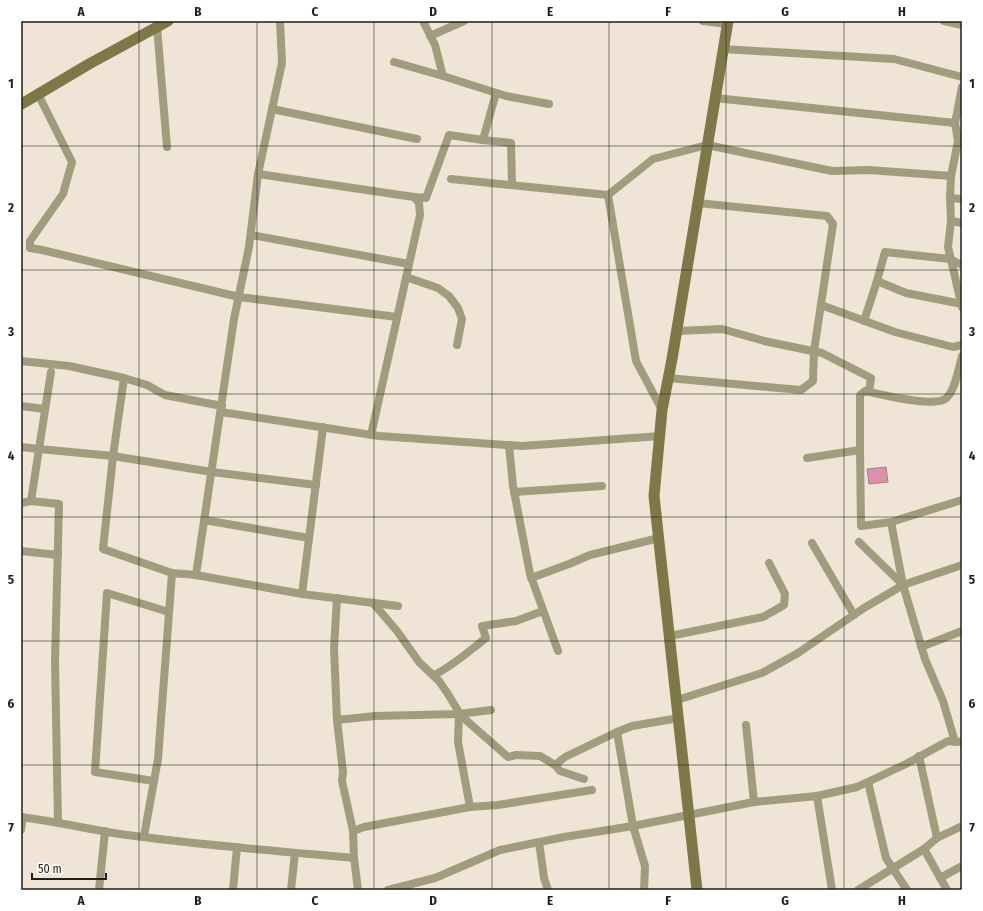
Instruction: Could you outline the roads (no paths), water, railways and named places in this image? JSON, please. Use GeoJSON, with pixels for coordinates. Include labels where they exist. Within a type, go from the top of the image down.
{"type":"FeatureCollection","features":[{"type":"Feature","properties":{"kind":"street"},"geometry":{"type":"LineString","coordinates":[[21,104],[89,64],[168,21]]}},
{"type":"Feature","properties":{"kind":"street"},"geometry":{"type":"LineString","coordinates":[[196,575],[234,319],[251,235],[258,174],[282,63],[280,21]]}},
{"type":"Feature","properties":{"kind":"street"},"geometry":{"type":"LineString","coordinates":[[423,21],[435,45],[443,76]]}},
{"type":"Feature","properties":{"kind":"street"},"geometry":{"type":"LineString","coordinates":[[430,36],[464,21]]}},
{"type":"Feature","properties":{"kind":"street"},"geometry":{"type":"LineString","coordinates":[[697,890],[690,814],[654,496],[662,410],[677,331],[727,22],[703,21]]}},
{"type":"Feature","properties":{"kind":"street"},"geometry":{"type":"LineString","coordinates":[[944,21],[962,25]]}},
{"type":"Feature","properties":{"kind":"street"},"geometry":{"type":"LineString","coordinates":[[157,27],[167,147]]}},
{"type":"Feature","properties":{"kind":"street"},"geometry":{"type":"LineString","coordinates":[[723,49],[894,59],[962,77]]}},
{"type":"Feature","properties":{"kind":"street"},"geometry":{"type":"LineString","coordinates":[[394,62],[506,96],[549,104]]}},
{"type":"Feature","properties":{"kind":"street"},"geometry":{"type":"LineString","coordinates":[[877,281],[906,293],[962,305],[948,247],[951,221],[951,176],[960,141],[955,123],[962,87]]}},
{"type":"Feature","properties":{"kind":"street"},"geometry":{"type":"LineString","coordinates":[[483,140],[496,93]]}},
{"type":"Feature","properties":{"kind":"street"},"geometry":{"type":"LineString","coordinates":[[38,94],[72,162],[62,194],[30,241],[30,248],[239,297],[397,317]]}},
{"type":"Feature","properties":{"kind":"street"},"geometry":{"type":"LineString","coordinates":[[715,98],[955,123]]}},
{"type":"Feature","properties":{"kind":"street"},"geometry":{"type":"LineString","coordinates":[[272,109],[417,140]]}},
{"type":"Feature","properties":{"kind":"street"},"geometry":{"type":"LineString","coordinates":[[258,174],[426,198],[449,135],[511,143],[512,186]]}},
{"type":"Feature","properties":{"kind":"street"},"geometry":{"type":"LineString","coordinates":[[451,179],[608,195],[653,159],[707,144],[832,171],[869,170],[951,176]]}},
{"type":"Feature","properties":{"kind":"street"},"geometry":{"type":"LineString","coordinates":[[608,195],[636,361],[662,410]]}},
{"type":"Feature","properties":{"kind":"street"},"geometry":{"type":"LineString","coordinates":[[371,435],[420,215],[419,204],[414,197]]}},
{"type":"Feature","properties":{"kind":"street"},"geometry":{"type":"LineString","coordinates":[[950,198],[962,199]]}},
{"type":"Feature","properties":{"kind":"street"},"geometry":{"type":"LineString","coordinates":[[668,378],[801,390],[813,381],[814,351],[833,224],[827,216],[698,203]]}},
{"type":"Feature","properties":{"kind":"street"},"geometry":{"type":"LineString","coordinates":[[951,221],[962,223]]}},
{"type":"Feature","properties":{"kind":"street"},"geometry":{"type":"LineString","coordinates":[[251,235],[409,264]]}},
{"type":"Feature","properties":{"kind":"street"},"geometry":{"type":"LineString","coordinates":[[864,321],[886,252],[950,259],[962,265]]}},
{"type":"Feature","properties":{"kind":"street"},"geometry":{"type":"LineString","coordinates":[[406,277],[438,288],[450,296],[458,308],[462,319],[456,345]]}},
{"type":"Feature","properties":{"kind":"street"},"geometry":{"type":"LineString","coordinates":[[820,305],[895,332],[953,347],[962,345]]}},
{"type":"Feature","properties":{"kind":"street"},"geometry":{"type":"LineString","coordinates":[[677,331],[722,329],[764,341],[822,353],[871,378],[869,392]]}},
{"type":"Feature","properties":{"kind":"street"},"geometry":{"type":"LineString","coordinates":[[962,356],[954,386],[945,399],[931,402],[895,398],[865,391],[860,395],[861,526],[891,522],[962,500]]}},
{"type":"Feature","properties":{"kind":"street"},"geometry":{"type":"LineString","coordinates":[[21,361],[69,366],[124,378],[147,385],[165,395],[221,409],[323,428],[371,435],[522,446],[660,436]]}},
{"type":"Feature","properties":{"kind":"street"},"geometry":{"type":"LineString","coordinates":[[31,501],[51,372]]}},
{"type":"Feature","properties":{"kind":"street"},"geometry":{"type":"LineString","coordinates":[[124,378],[104,549],[172,573],[196,575],[302,594],[398,606]]}},
{"type":"Feature","properties":{"kind":"street"},"geometry":{"type":"LineString","coordinates":[[21,406],[45,409]]}},
{"type":"Feature","properties":{"kind":"street"},"geometry":{"type":"LineString","coordinates":[[302,594],[323,428]]}},
{"type":"Feature","properties":{"kind":"street"},"geometry":{"type":"LineString","coordinates":[[509,445],[514,492],[531,578],[558,651]]}},
{"type":"Feature","properties":{"kind":"street"},"geometry":{"type":"LineString","coordinates":[[21,447],[114,456],[212,472],[316,486]]}},
{"type":"Feature","properties":{"kind":"street"},"geometry":{"type":"LineString","coordinates":[[807,458],[860,450]]}},
{"type":"Feature","properties":{"kind":"street"},"geometry":{"type":"LineString","coordinates":[[514,492],[602,486]]}},
{"type":"Feature","properties":{"kind":"street"},"geometry":{"type":"LineString","coordinates":[[21,503],[31,501],[59,504],[55,661],[58,822]]}},
{"type":"Feature","properties":{"kind":"street"},"geometry":{"type":"LineString","coordinates":[[204,520],[309,538]]}},
{"type":"Feature","properties":{"kind":"street"},"geometry":{"type":"LineString","coordinates":[[388,890],[435,878],[500,850],[754,802],[817,796],[856,787],[948,741],[959,742],[921,647],[903,585],[891,522]]}},
{"type":"Feature","properties":{"kind":"street"},"geometry":{"type":"LineString","coordinates":[[531,578],[590,555],[659,538]]}},
{"type":"Feature","properties":{"kind":"street"},"geometry":{"type":"LineString","coordinates":[[859,542],[903,585]]}},
{"type":"Feature","properties":{"kind":"street"},"geometry":{"type":"LineString","coordinates":[[812,543],[854,615]]}},
{"type":"Feature","properties":{"kind":"street"},"geometry":{"type":"LineString","coordinates":[[21,551],[58,555]]}},
{"type":"Feature","properties":{"kind":"street"},"geometry":{"type":"LineString","coordinates":[[670,636],[763,617],[784,605],[785,594],[769,563]]}},
{"type":"Feature","properties":{"kind":"street"},"geometry":{"type":"LineString","coordinates":[[677,700],[762,673],[798,653],[864,608],[903,585],[962,565]]}},
{"type":"Feature","properties":{"kind":"street"},"geometry":{"type":"LineString","coordinates":[[144,836],[158,759],[172,573]]}},
{"type":"Feature","properties":{"kind":"street"},"geometry":{"type":"LineString","coordinates":[[154,781],[95,772],[107,593],[169,612]]}},
{"type":"Feature","properties":{"kind":"street"},"geometry":{"type":"LineString","coordinates":[[337,598],[334,648],[337,720],[343,772],[342,781],[353,831],[354,858],[358,890]]}},
{"type":"Feature","properties":{"kind":"street"},"geometry":{"type":"LineString","coordinates":[[373,603],[397,631],[419,662],[434,675],[448,694],[459,714],[508,757],[516,755],[540,756],[560,771],[584,779]]}},
{"type":"Feature","properties":{"kind":"street"},"geometry":{"type":"LineString","coordinates":[[434,675],[458,660],[486,638],[482,626],[516,621],[544,611]]}},
{"type":"Feature","properties":{"kind":"street"},"geometry":{"type":"LineString","coordinates":[[921,647],[962,631]]}},
{"type":"Feature","properties":{"kind":"street"},"geometry":{"type":"LineString","coordinates":[[337,720],[375,716],[459,714],[491,710]]}},
{"type":"Feature","properties":{"kind":"street"},"geometry":{"type":"LineString","coordinates":[[459,714],[458,742],[470,807]]}},
{"type":"Feature","properties":{"kind":"street"},"geometry":{"type":"LineString","coordinates":[[555,766],[564,758],[632,726],[679,718]]}},
{"type":"Feature","properties":{"kind":"street"},"geometry":{"type":"LineString","coordinates":[[746,725],[754,802]]}},
{"type":"Feature","properties":{"kind":"street"},"geometry":{"type":"LineString","coordinates":[[617,732],[632,826],[645,866],[644,890]]}},
{"type":"Feature","properties":{"kind":"street"},"geometry":{"type":"LineString","coordinates":[[919,756],[937,838]]}},
{"type":"Feature","properties":{"kind":"street"},"geometry":{"type":"LineString","coordinates":[[868,782],[886,858],[907,890]]}},
{"type":"Feature","properties":{"kind":"street"},"geometry":{"type":"LineString","coordinates":[[353,831],[364,827],[470,807],[498,805],[592,790]]}},
{"type":"Feature","properties":{"kind":"street"},"geometry":{"type":"LineString","coordinates":[[817,796],[832,890]]}},
{"type":"Feature","properties":{"kind":"street"},"geometry":{"type":"LineString","coordinates":[[21,830],[22,817],[144,836],[237,847],[354,858]]}},
{"type":"Feature","properties":{"kind":"street"},"geometry":{"type":"LineString","coordinates":[[858,890],[924,849],[937,838],[962,826]]}},
{"type":"Feature","properties":{"kind":"street"},"geometry":{"type":"LineString","coordinates":[[99,890],[105,831]]}},
{"type":"Feature","properties":{"kind":"street"},"geometry":{"type":"LineString","coordinates":[[538,842],[544,878],[548,890]]}},
{"type":"Feature","properties":{"kind":"street"},"geometry":{"type":"LineString","coordinates":[[233,890],[237,847]]}},
{"type":"Feature","properties":{"kind":"street"},"geometry":{"type":"LineString","coordinates":[[924,849],[947,890]]}},
{"type":"Feature","properties":{"kind":"street"},"geometry":{"type":"LineString","coordinates":[[291,890],[295,853]]}},
{"type":"Feature","properties":{"kind":"street"},"geometry":{"type":"LineString","coordinates":[[940,878],[962,866]]}}]}
